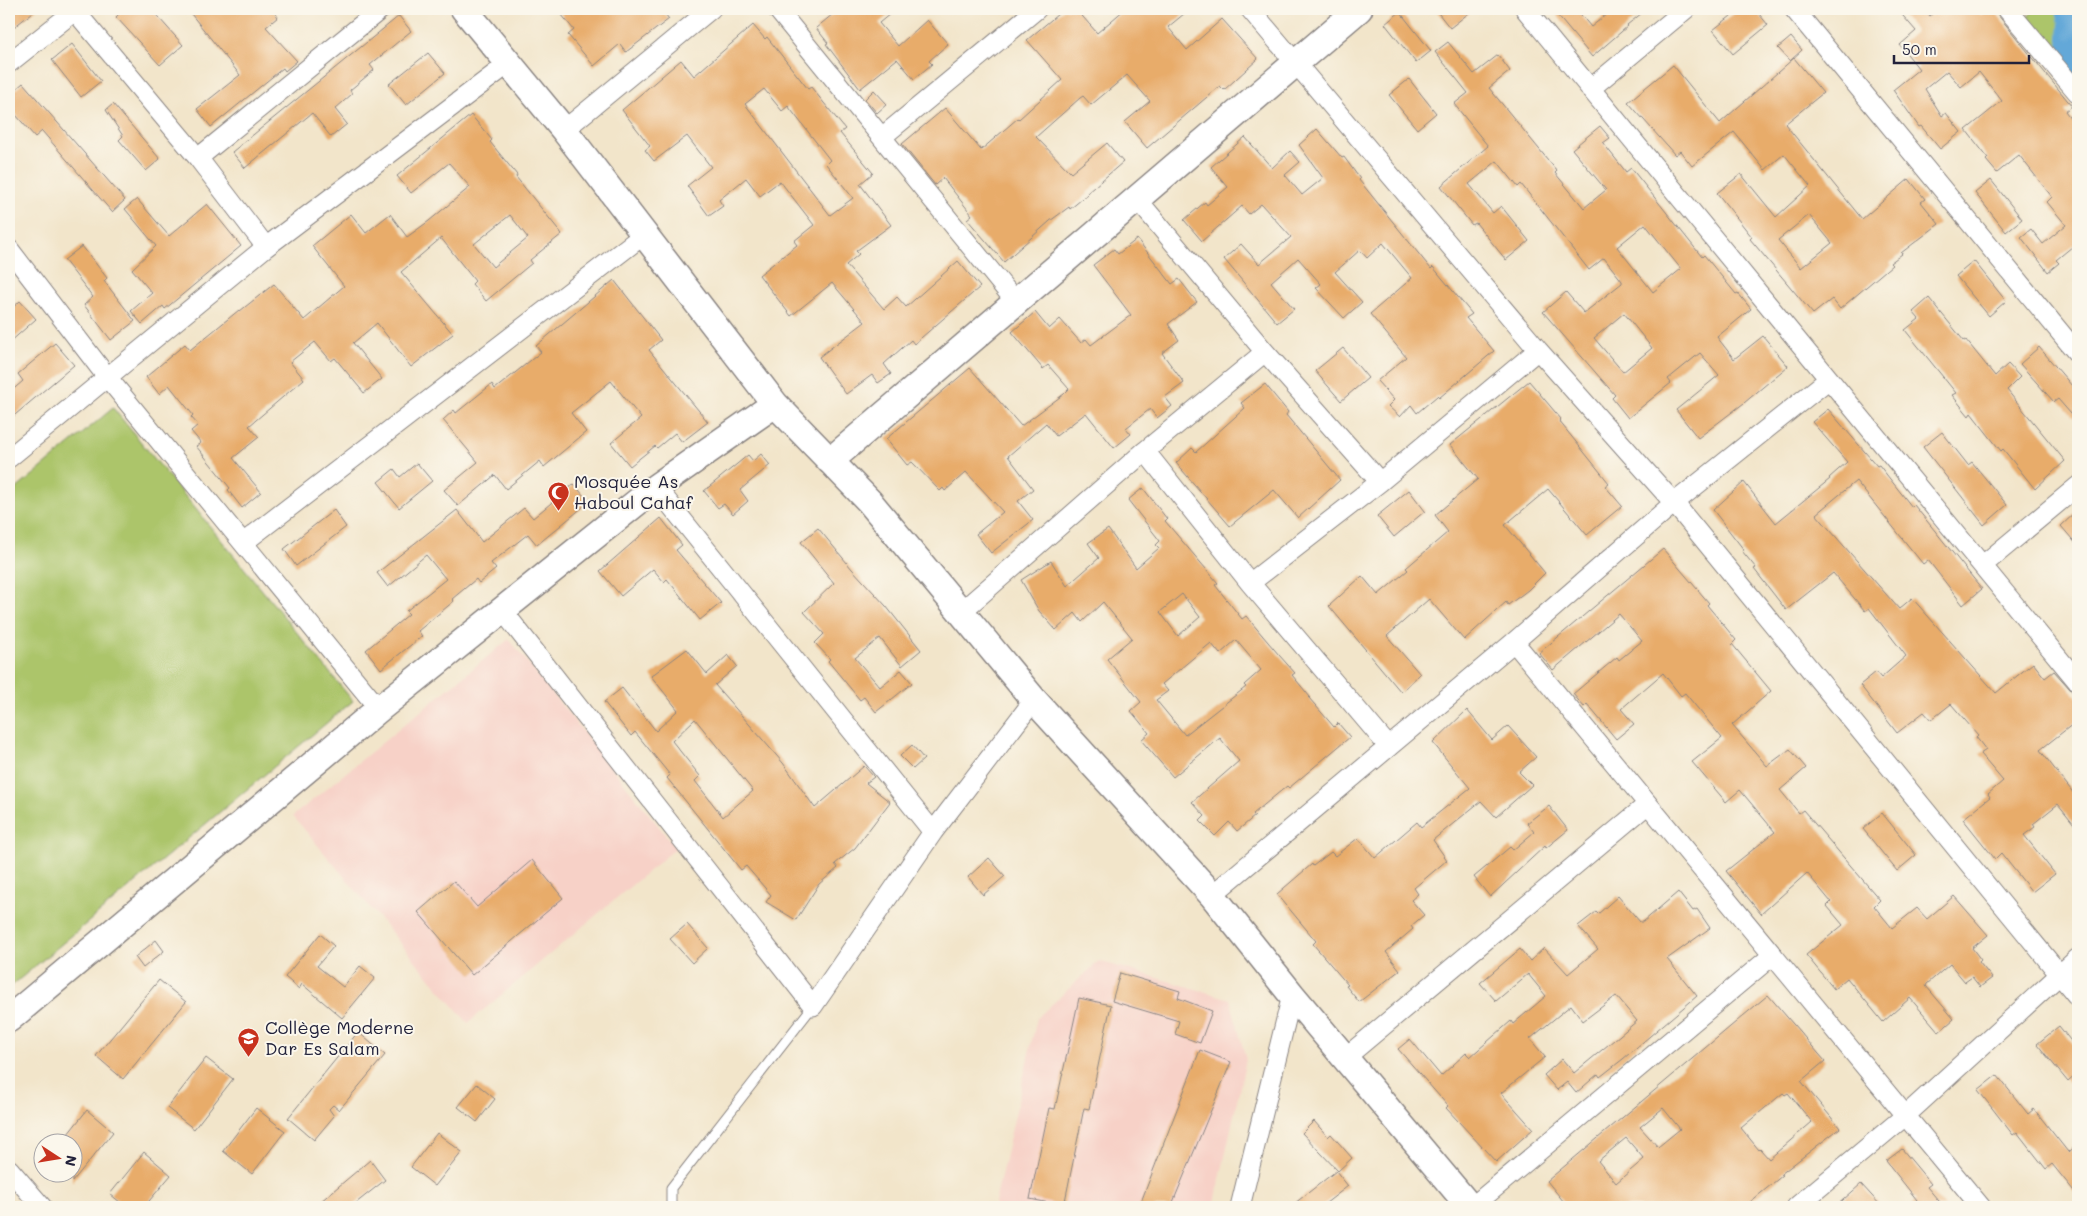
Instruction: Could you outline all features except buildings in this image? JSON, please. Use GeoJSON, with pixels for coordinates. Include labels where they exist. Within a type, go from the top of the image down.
{"type":"FeatureCollection","features":[{"type":"Feature","properties":{"kind":"street"},"geometry":{"type":"LineString","coordinates":[[198,158],[381,9]]}},
{"type":"Feature","properties":{"kind":"street"},"geometry":{"type":"LineString","coordinates":[[464,9],[646,233],[776,404],[870,502],[1034,700],[1212,895],[1292,995],[1471,1207],[1773,955]]}},
{"type":"Feature","properties":{"kind":"street"},"geometry":{"type":"LineString","coordinates":[[564,130],[711,9]]}},
{"type":"Feature","properties":{"kind":"street"},"geometry":{"type":"LineString","coordinates":[[777,9],[1016,302]]}},
{"type":"Feature","properties":{"kind":"street"},"geometry":{"type":"LineString","coordinates":[[882,137],[1037,9]]}},
{"type":"Feature","properties":{"kind":"street"},"geometry":{"type":"LineString","coordinates":[[1250,9],[1538,350],[1674,503],[2078,997]]}},
{"type":"Feature","properties":{"kind":"street"},"geometry":{"type":"LineString","coordinates":[[830,461],[1359,9]]}},
{"type":"Feature","properties":{"kind":"street"},"geometry":{"type":"LineString","coordinates":[[1525,9],[2078,682]]}},
{"type":"Feature","properties":{"kind":"street"},"geometry":{"type":"LineString","coordinates":[[1590,89],[1686,9]]}},
{"type":"Feature","properties":{"kind":"street"},"geometry":{"type":"LineString","coordinates":[[1794,9],[2078,354]]}},
{"type":"Feature","properties":{"kind":"street"},"geometry":{"type":"LineString","coordinates":[[2007,9],[2078,93]]}},
{"type":"Feature","properties":{"kind":"street"},"geometry":{"type":"LineString","coordinates":[[9,63],[76,10],[198,158],[266,248]]}},
{"type":"Feature","properties":{"kind":"street"},"geometry":{"type":"LineString","coordinates":[[9,458],[266,248],[508,64]]}},
{"type":"Feature","properties":{"kind":"street"},"geometry":{"type":"LineString","coordinates":[[1137,199],[1266,352],[1380,482]]}},
{"type":"Feature","properties":{"kind":"street"},"geometry":{"type":"LineString","coordinates":[[243,543],[646,233]]}},
{"type":"Feature","properties":{"kind":"street"},"geometry":{"type":"LineString","coordinates":[[9,249],[107,377],[379,709]]}},
{"type":"Feature","properties":{"kind":"street"},"geometry":{"type":"LineString","coordinates":[[1250,583],[1380,482],[1538,350]]}},
{"type":"Feature","properties":{"kind":"street"},"geometry":{"type":"LineString","coordinates":[[961,612],[1145,452],[1266,352]]}},
{"type":"Feature","properties":{"kind":"street"},"geometry":{"type":"LineString","coordinates":[[1212,895],[1514,642],[1674,503],[1829,379]]}},
{"type":"Feature","properties":{"kind":"street"},"geometry":{"type":"LineString","coordinates":[[9,1019],[379,709],[656,487],[776,404]]}},
{"type":"Feature","properties":{"kind":"street"},"geometry":{"type":"LineString","coordinates":[[1145,452],[1250,583],[1389,747]]}},
{"type":"Feature","properties":{"kind":"street"},"geometry":{"type":"LineString","coordinates":[[1983,566],[2078,486]]}},
{"type":"Feature","properties":{"kind":"street"},"geometry":{"type":"LineString","coordinates":[[656,487],[934,832]]}},
{"type":"Feature","properties":{"kind":"street"},"geometry":{"type":"LineString","coordinates":[[503,611],[813,1006],[934,832],[1034,700]]}},
{"type":"Feature","properties":{"kind":"street"},"geometry":{"type":"LineString","coordinates":[[1514,642],[1981,1207]]}},
{"type":"Feature","properties":{"kind":"street"},"geometry":{"type":"LineString","coordinates":[[1346,1057],[1648,804]]}},
{"type":"Feature","properties":{"kind":"street"},"geometry":{"type":"LineString","coordinates":[[1796,1207],[1905,1116],[2058,974],[2078,958]]}},
{"type":"Feature","properties":{"kind":"street"},"geometry":{"type":"LineString","coordinates":[[1240,1207],[1292,995]]}},
{"type":"Feature","properties":{"kind":"street"},"geometry":{"type":"LineString","coordinates":[[9,1169],[42,1207]]}},
{"type":"Feature","properties":{"kind":"lane"},"geometry":{"type":"LineString","coordinates":[[671,1207],[671,1188],[813,1006]]}},
{"type":"Feature","properties":{"kind":"shaded area"},"geometry":{"type":"Polygon","coordinates":[[[509,639],[676,848],[468,1023],[293,816],[509,639]]]}},
{"type":"Feature","properties":{"kind":"shaded area"},"geometry":{"type":"Polygon","coordinates":[[[1099,961],[1230,999],[1246,1059],[1214,1207],[994,1207],[1037,1018],[1099,961]]]}},
{"type":"Feature","properties":{"kind":"green space"},"geometry":{"type":"Polygon","coordinates":[[[2036,9],[2078,9],[2078,105],[2025,19],[2036,9]]]}},
{"type":"Feature","properties":{"kind":"green space"},"geometry":{"type":"Polygon","coordinates":[[[113,408],[353,701],[9,988],[9,495],[113,408]]]}},
{"type":"Feature","properties":{"kind":"waterway"},"geometry":{"type":"LineString","coordinates":[[2072,9],[2075,22],[2073,56],[2078,62]]}},
{"type":"Feature","properties":{"kind":"place","name":"Mosquée As Haboul Cahaf"},"geometry":{"type":"Point","coordinates":[558,511]}},
{"type":"Feature","properties":{"kind":"place","name":"Collège Moderne Dar Es Salam"},"geometry":{"type":"Point","coordinates":[249,1057]}}]}
